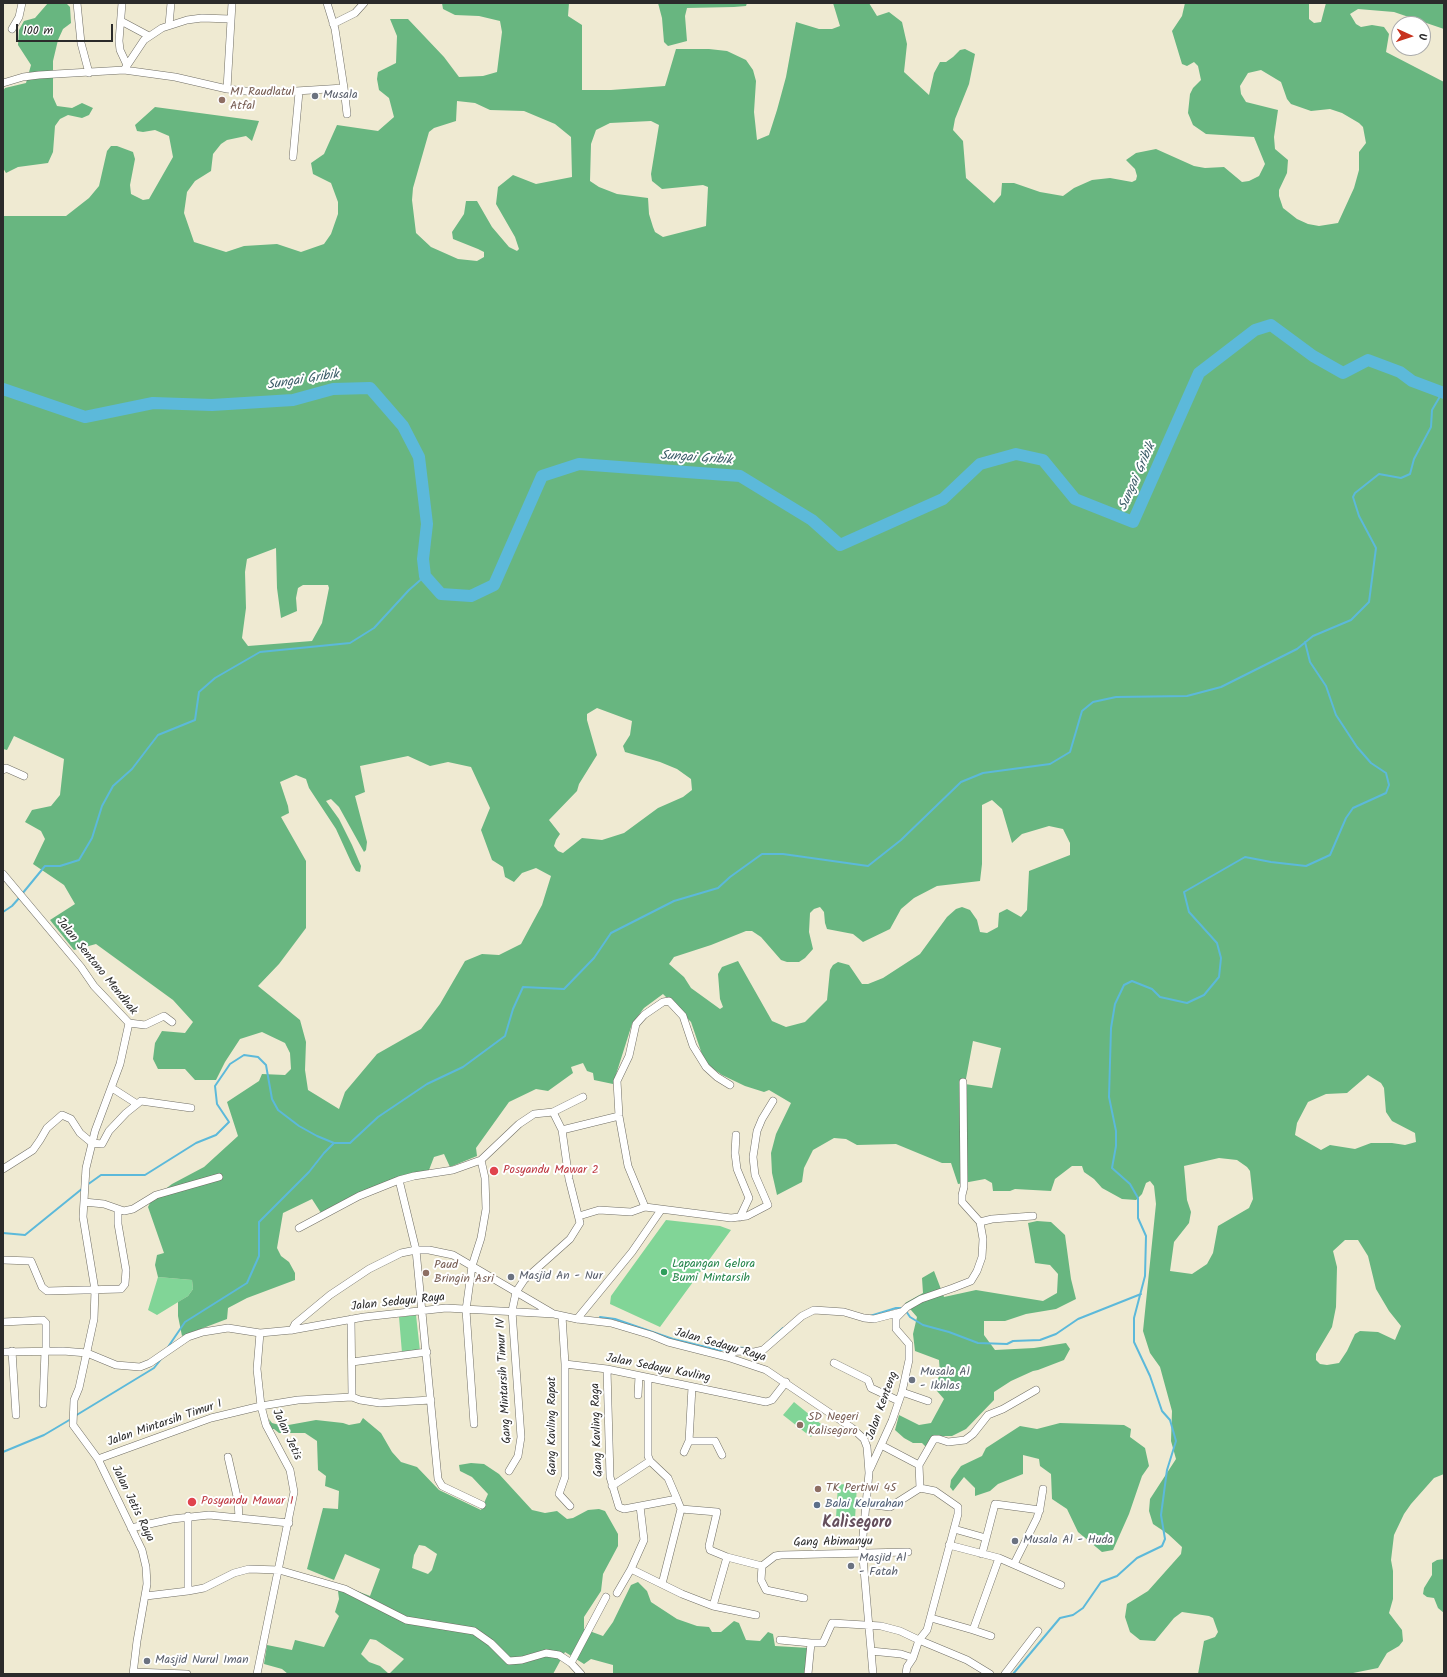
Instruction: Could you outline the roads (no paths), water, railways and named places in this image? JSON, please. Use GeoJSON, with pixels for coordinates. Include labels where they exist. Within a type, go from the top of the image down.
{"type":"FeatureCollection","features":[{"type":"Feature","properties":{"kind":"street"},"geometry":{"type":"LineString","coordinates":[[12,29],[19,17],[22,3]]}},
{"type":"Feature","properties":{"kind":"street"},"geometry":{"type":"LineString","coordinates":[[77,3],[81,43],[89,73]]}},
{"type":"Feature","properties":{"kind":"street"},"geometry":{"type":"LineString","coordinates":[[122,3],[119,34],[120,50],[126,67]]}},
{"type":"Feature","properties":{"kind":"street"},"geometry":{"type":"LineString","coordinates":[[169,25],[171,3]]}},
{"type":"Feature","properties":{"kind":"street"},"geometry":{"type":"LineString","coordinates":[[227,89],[232,3]]}},
{"type":"Feature","properties":{"kind":"street"},"geometry":{"type":"LineString","coordinates":[[327,3],[333,24],[347,114]]}},
{"type":"Feature","properties":{"kind":"street"},"geometry":{"type":"LineString","coordinates":[[333,24],[354,13],[364,3]]}},
{"type":"Feature","properties":{"kind":"street"},"geometry":{"type":"LineString","coordinates":[[126,67],[149,36],[169,25],[202,18],[230,18]]}},
{"type":"Feature","properties":{"kind":"street"},"geometry":{"type":"LineString","coordinates":[[121,21],[149,36]]}},
{"type":"Feature","properties":{"kind":"street"},"geometry":{"type":"LineString","coordinates":[[3,83],[23,77],[38,75],[89,73],[126,67],[227,89],[264,93],[344,88]]}},
{"type":"Feature","properties":{"kind":"street"},"geometry":{"type":"LineString","coordinates":[[293,157],[299,92]]}},
{"type":"Feature","properties":{"kind":"street"},"geometry":{"type":"LineString","coordinates":[[3,770],[6,768],[24,776]]}},
{"type":"Feature","properties":{"kind":"street","name":"Jalan Sentono Mendhak"},"geometry":{"type":"LineString","coordinates":[[3,874],[81,967],[94,986],[129,1023],[120,1064],[92,1143],[86,1168],[83,1217],[96,1290]]}},
{"type":"Feature","properties":{"kind":"street"},"geometry":{"type":"LineString","coordinates":[[645,1207],[628,1166],[619,1116],[617,1081],[629,1056],[636,1024],[644,1015],[663,1002],[669,1001],[683,1016],[695,1050],[706,1067],[717,1077],[730,1085]]}},
{"type":"Feature","properties":{"kind":"street"},"geometry":{"type":"LineString","coordinates":[[129,1023],[145,1025],[164,1016],[172,1022]]}},
{"type":"Feature","properties":{"kind":"street"},"geometry":{"type":"LineString","coordinates":[[727,1357],[736,1351],[754,1352],[763,1350],[809,1312],[823,1310],[844,1312],[864,1318],[874,1319],[904,1310],[921,1298],[971,1281],[977,1271],[982,1257],[983,1239],[980,1222],[962,1202],[963,1082]]}},
{"type":"Feature","properties":{"kind":"street"},"geometry":{"type":"LineString","coordinates":[[112,1088],[137,1104]]}},
{"type":"Feature","properties":{"kind":"street"},"geometry":{"type":"LineString","coordinates":[[299,1228],[359,1196],[399,1180],[414,1176],[453,1170],[481,1160],[519,1124],[534,1114],[553,1112],[583,1097]]}},
{"type":"Feature","properties":{"kind":"street"},"geometry":{"type":"LineString","coordinates":[[3,1169],[33,1150],[47,1128],[62,1115],[71,1119],[80,1133],[92,1143],[103,1144],[109,1131],[141,1101],[191,1108]]}},
{"type":"Feature","properties":{"kind":"street"},"geometry":{"type":"LineString","coordinates":[[580,1216],[599,1210],[631,1212],[645,1207],[711,1216],[740,1217],[746,1216],[768,1205],[755,1175],[753,1157],[757,1131],[762,1119],[773,1101]]}},
{"type":"Feature","properties":{"kind":"street"},"geometry":{"type":"LineString","coordinates":[[516,1292],[524,1280],[575,1234],[580,1223],[580,1216],[569,1179],[562,1130],[553,1112]]}},
{"type":"Feature","properties":{"kind":"street"},"geometry":{"type":"LineString","coordinates":[[562,1130],[619,1116]]}},
{"type":"Feature","properties":{"kind":"street"},"geometry":{"type":"LineString","coordinates":[[736,1135],[736,1169],[749,1198],[740,1217]]}},
{"type":"Feature","properties":{"kind":"street"},"geometry":{"type":"LineString","coordinates":[[474,1424],[466,1310],[472,1266],[483,1232],[486,1209],[486,1178],[481,1160]]}},
{"type":"Feature","properties":{"kind":"street"},"geometry":{"type":"LineString","coordinates":[[84,1202],[104,1204],[124,1211],[133,1209],[156,1195],[218,1177]]}},
{"type":"Feature","properties":{"kind":"street"},"geometry":{"type":"LineString","coordinates":[[399,1180],[416,1250],[439,1483],[482,1505]]}},
{"type":"Feature","properties":{"kind":"street"},"geometry":{"type":"LineString","coordinates":[[3,1260],[31,1261],[42,1287],[47,1292],[121,1289],[125,1284],[126,1266],[118,1224],[118,1210]]}},
{"type":"Feature","properties":{"kind":"street"},"geometry":{"type":"LineString","coordinates":[[577,1319],[632,1252],[661,1210]]}},
{"type":"Feature","properties":{"kind":"street"},"geometry":{"type":"LineString","coordinates":[[980,1222],[1033,1216]]}},
{"type":"Feature","properties":{"kind":"street"},"geometry":{"type":"LineString","coordinates":[[292,1330],[295,1324],[330,1295],[369,1268],[401,1253],[416,1250],[429,1250],[446,1253],[472,1266],[554,1314]]}},
{"type":"Feature","properties":{"kind":"street","name":"Jalan Jetis Raya"},"geometry":{"type":"LineString","coordinates":[[96,1290],[94,1319],[73,1408],[73,1425],[98,1459],[142,1550],[146,1567],[146,1596],[137,1641],[133,1673]]}},
{"type":"Feature","properties":{"kind":"street","name":"Gang Mintarsih Timur IV"},"geometry":{"type":"LineString","coordinates":[[509,1471],[518,1456],[520,1437],[512,1311],[516,1292]]}},
{"type":"Feature","properties":{"kind":"street","name":"Jalan Sedayu Raya"},"geometry":{"type":"LineString","coordinates":[[3,1352],[46,1351],[87,1353],[116,1365],[140,1367],[158,1358],[188,1337],[203,1332],[228,1328],[260,1333],[292,1330],[351,1320],[446,1308],[554,1314],[577,1319],[611,1323],[651,1335],[668,1342],[727,1357],[766,1370],[786,1382],[858,1433],[864,1439],[868,1451]]}},
{"type":"Feature","properties":{"kind":"street","name":"Jalan Kenteng"},"geometry":{"type":"LineString","coordinates":[[869,1473],[899,1401],[909,1360],[909,1344],[896,1329],[895,1323],[904,1310]]}},
{"type":"Feature","properties":{"kind":"street"},"geometry":{"type":"LineString","coordinates":[[562,1316],[565,1364]]}},
{"type":"Feature","properties":{"kind":"street"},"geometry":{"type":"LineString","coordinates":[[3,1322],[43,1320],[46,1323],[43,1404]]}},
{"type":"Feature","properties":{"kind":"street"},"geometry":{"type":"LineString","coordinates":[[351,1320],[352,1397]]}},
{"type":"Feature","properties":{"kind":"street","name":"Jalan Jetis"},"geometry":{"type":"LineString","coordinates":[[257,1674],[289,1523],[294,1492],[287,1461],[266,1425],[261,1406],[257,1369],[260,1333]]}},
{"type":"Feature","properties":{"kind":"street"},"geometry":{"type":"LineString","coordinates":[[12,1351],[16,1415]]}},
{"type":"Feature","properties":{"kind":"street"},"geometry":{"type":"LineString","coordinates":[[352,1362],[427,1352]]}},
{"type":"Feature","properties":{"kind":"street"},"geometry":{"type":"LineString","coordinates":[[834,1363],[868,1380],[871,1388],[899,1401]]}},
{"type":"Feature","properties":{"kind":"street","name":"Jalan Sedayu Kavling"},"geometry":{"type":"LineString","coordinates":[[565,1364],[607,1369],[766,1402],[772,1400],[786,1382]]}},
{"type":"Feature","properties":{"kind":"street","name":"Gang Kavling Rapat"},"geometry":{"type":"LineString","coordinates":[[565,1364],[565,1477],[559,1494],[570,1506]]}},
{"type":"Feature","properties":{"kind":"street","name":"Gang Kavling Raga"},"geometry":{"type":"LineString","coordinates":[[607,1369],[612,1486],[619,1507],[624,1509],[640,1506]]}},
{"type":"Feature","properties":{"kind":"street"},"geometry":{"type":"LineString","coordinates":[[638,1395],[639,1376]]}},
{"type":"Feature","properties":{"kind":"street"},"geometry":{"type":"LineString","coordinates":[[648,1378],[647,1438],[650,1460],[668,1478],[681,1509],[662,1584]]}},
{"type":"Feature","properties":{"kind":"street"},"geometry":{"type":"LineString","coordinates":[[684,1452],[689,1441],[692,1387]]}},
{"type":"Feature","properties":{"kind":"street"},"geometry":{"type":"LineString","coordinates":[[920,1488],[919,1466],[934,1439],[952,1442],[965,1440],[973,1434],[988,1415],[1003,1409],[1036,1390]]}},
{"type":"Feature","properties":{"kind":"street"},"geometry":{"type":"LineString","coordinates":[[902,1392],[928,1401]]}},
{"type":"Feature","properties":{"kind":"street","name":"Jalan Mintarsih Timur I"},"geometry":{"type":"LineString","coordinates":[[98,1459],[211,1418],[261,1406],[321,1398],[352,1397],[360,1400],[380,1403],[432,1400]]}},
{"type":"Feature","properties":{"kind":"street"},"geometry":{"type":"LineString","coordinates":[[689,1441],[714,1441],[722,1454]]}},
{"type":"Feature","properties":{"kind":"street"},"geometry":{"type":"LineString","coordinates":[[873,1674],[862,1554],[869,1473],[868,1451],[880,1447],[919,1466]]}},
{"type":"Feature","properties":{"kind":"street"},"geometry":{"type":"LineString","coordinates":[[228,1457],[238,1501],[239,1518]]}},
{"type":"Feature","properties":{"kind":"street"},"geometry":{"type":"LineString","coordinates":[[612,1486],[650,1460]]}},
{"type":"Feature","properties":{"kind":"street"},"geometry":{"type":"LineString","coordinates":[[866,1504],[885,1507],[895,1505],[920,1488],[935,1491],[953,1502],[958,1507],[958,1514],[931,1618],[927,1630],[919,1640],[907,1667],[906,1673]]}},
{"type":"Feature","properties":{"kind":"street"},"geometry":{"type":"LineString","coordinates":[[1014,1564],[1040,1510],[1043,1489]]}},
{"type":"Feature","properties":{"kind":"street"},"geometry":{"type":"LineString","coordinates":[[617,1593],[634,1571],[644,1540],[640,1506],[677,1499]]}},
{"type":"Feature","properties":{"kind":"street"},"geometry":{"type":"LineString","coordinates":[[982,1554],[995,1504],[1040,1510]]}},
{"type":"Feature","properties":{"kind":"street"},"geometry":{"type":"LineString","coordinates":[[681,1509],[718,1512],[709,1548],[712,1551],[727,1557],[762,1566],[761,1580],[766,1590],[804,1598]]}},
{"type":"Feature","properties":{"kind":"street"},"geometry":{"type":"LineString","coordinates":[[131,1528],[188,1516],[209,1515],[289,1523]]}},
{"type":"Feature","properties":{"kind":"street"},"geometry":{"type":"LineString","coordinates":[[188,1516],[188,1591]]}},
{"type":"Feature","properties":{"kind":"street"},"geometry":{"type":"LineString","coordinates":[[954,1529],[986,1538]]}},
{"type":"Feature","properties":{"kind":"street"},"geometry":{"type":"LineString","coordinates":[[949,1545],[999,1558],[1061,1585]]}},
{"type":"Feature","properties":{"kind":"street","name":"Gang Abimanyu"},"geometry":{"type":"LineString","coordinates":[[762,1566],[775,1556],[781,1555],[908,1552]]}},
{"type":"Feature","properties":{"kind":"street"},"geometry":{"type":"LineString","coordinates":[[713,1606],[727,1557]]}},
{"type":"Feature","properties":{"kind":"street"},"geometry":{"type":"LineString","coordinates":[[973,1630],[999,1558]]}},
{"type":"Feature","properties":{"kind":"street"},"geometry":{"type":"LineString","coordinates":[[146,1596],[188,1591],[208,1586],[245,1570],[279,1570],[345,1589],[406,1620],[474,1631],[491,1643],[509,1661],[553,1653],[571,1663],[581,1674]]}},
{"type":"Feature","properties":{"kind":"street"},"geometry":{"type":"LineString","coordinates":[[634,1571],[713,1606],[756,1615]]}},
{"type":"Feature","properties":{"kind":"street"},"geometry":{"type":"LineString","coordinates":[[571,1663],[606,1597]]}},
{"type":"Feature","properties":{"kind":"street"},"geometry":{"type":"LineString","coordinates":[[931,1618],[991,1636]]}},
{"type":"Feature","properties":{"kind":"street"},"geometry":{"type":"LineString","coordinates":[[780,1640],[823,1643],[832,1622],[892,1629],[967,1660],[990,1674]]}},
{"type":"Feature","properties":{"kind":"street"},"geometry":{"type":"LineString","coordinates":[[1005,1674],[1038,1631]]}},
{"type":"Feature","properties":{"kind":"street"},"geometry":{"type":"LineString","coordinates":[[808,1674],[811,1643]]}},
{"type":"Feature","properties":{"kind":"street"},"geometry":{"type":"LineString","coordinates":[[871,1651],[901,1654],[912,1658]]}},
{"type":"Feature","properties":{"kind":"street"},"geometry":{"type":"LineString","coordinates":[[133,1673],[187,1674]]}},
{"type":"Feature","properties":{"kind":"waterway","name":"Sungai Gribik"},"geometry":{"type":"LineString","coordinates":[[3,389],[85,417],[153,403],[212,405],[293,400],[333,389],[370,388],[403,426],[419,457],[427,524],[423,559],[425,576],[441,594],[471,596],[494,585],[542,476],[579,464],[740,476],[812,520],[840,545],[943,499],[980,464],[1016,454],[1043,460],[1075,499],[1133,522],[1199,373],[1255,330],[1271,325],[1313,356],[1343,373],[1368,360],[1400,372],[1412,381],[1444,393]]}},
{"type":"Feature","properties":{"kind":"waterway"},"geometry":{"type":"LineString","coordinates":[[87,1185],[101,1175],[145,1175],[196,1143],[216,1135],[229,1122],[217,1104],[215,1086],[230,1064],[244,1055],[258,1057],[266,1065],[272,1099],[278,1110],[299,1126],[317,1136],[334,1143],[350,1143],[378,1117],[427,1084],[463,1067],[505,1036],[513,1009],[523,987],[564,989],[594,958],[611,933],[674,901],[718,888],[730,877],[762,854],[783,854],[868,866],[901,840],[961,782],[983,773],[1050,764],[1070,752],[1082,711],[1093,702],[1116,697],[1187,696],[1221,687],[1297,649],[1313,636],[1351,620],[1369,602],[1376,548],[1359,516],[1353,497],[1355,493],[1379,474],[1401,478],[1410,474],[1414,459],[1431,427],[1432,410],[1442,393]]}},
{"type":"Feature","properties":{"kind":"waterway"},"geometry":{"type":"LineString","coordinates":[[22,894],[45,866],[60,866],[79,860],[92,838],[102,806],[113,786],[132,769],[158,735],[195,720],[199,692],[215,678],[260,652],[350,643],[374,628],[409,590],[425,576]]}},
{"type":"Feature","properties":{"kind":"waterway"},"geometry":{"type":"LineString","coordinates":[[1013,1674],[1060,1618],[1073,1615],[1083,1608],[1101,1582],[1117,1576],[1137,1558],[1162,1546],[1165,1539],[1161,1515],[1167,1470],[1176,1441],[1170,1420],[1162,1411],[1150,1376],[1134,1342],[1134,1318],[1145,1276],[1146,1236],[1138,1218],[1138,1198],[1130,1184],[1112,1168],[1116,1146],[1116,1131],[1109,1097],[1111,1028],[1115,1004],[1124,985],[1132,981],[1152,989],[1160,997],[1187,1003],[1204,995],[1219,977],[1221,958],[1217,943],[1189,912],[1184,892],[1245,857],[1306,866],[1330,855],[1346,818],[1353,808],[1386,793],[1389,785],[1386,773],[1371,763],[1357,747],[1336,715],[1326,686],[1310,662],[1305,642]]}},
{"type":"Feature","properties":{"kind":"waterway"},"geometry":{"type":"LineString","coordinates":[[3,912],[12,906],[20,897]]}},
{"type":"Feature","properties":{"kind":"waterway"},"geometry":{"type":"LineString","coordinates":[[168,1347],[185,1322],[247,1283],[259,1256],[259,1222],[309,1172],[334,1143]]}},
{"type":"Feature","properties":{"kind":"waterway"},"geometry":{"type":"LineString","coordinates":[[3,1233],[25,1235],[83,1188]]}},
{"type":"Feature","properties":{"kind":"waterway"},"geometry":{"type":"LineString","coordinates":[[906,1311],[910,1317],[923,1325],[949,1332],[978,1343],[1007,1344],[1013,1341],[1040,1340],[1056,1334],[1078,1319],[1141,1294]]}},
{"type":"Feature","properties":{"kind":"waterway"},"geometry":{"type":"LineString","coordinates":[[870,1316],[896,1308],[904,1308]]}},
{"type":"Feature","properties":{"kind":"waterway"},"geometry":{"type":"LineString","coordinates":[[600,1317],[615,1319],[673,1339],[718,1350],[724,1350],[732,1347],[745,1348]]}},
{"type":"Feature","properties":{"kind":"waterway"},"geometry":{"type":"LineString","coordinates":[[772,1338],[783,1328]]}},
{"type":"Feature","properties":{"kind":"waterway"},"geometry":{"type":"LineString","coordinates":[[75,1416],[154,1368],[162,1358]]}},
{"type":"Feature","properties":{"kind":"waterway"},"geometry":{"type":"LineString","coordinates":[[3,1452],[44,1435],[71,1419]]}},
{"type":"Feature","properties":{"kind":"place","name":"Musala"},"geometry":{"type":"Point","coordinates":[315,96]}},
{"type":"Feature","properties":{"kind":"place","name":"MI Raudlatul Atfal"},"geometry":{"type":"Point","coordinates":[222,100]}},
{"type":"Feature","properties":{"kind":"place","name":"Posyandu Mawar 2"},"geometry":{"type":"Point","coordinates":[494,1171]}},
{"type":"Feature","properties":{"kind":"place","name":"Lapangan Gelora Bumi Mintarsih"},"geometry":{"type":"Point","coordinates":[664,1272]}},
{"type":"Feature","properties":{"kind":"place","name":"Paud Bringin Asri"},"geometry":{"type":"Point","coordinates":[426,1273]}},
{"type":"Feature","properties":{"kind":"place","name":"Masjid An - Nur"},"geometry":{"type":"Point","coordinates":[511,1277]}},
{"type":"Feature","properties":{"kind":"place","name":"Musala Al - Ikhlas"},"geometry":{"type":"Point","coordinates":[912,1380]}},
{"type":"Feature","properties":{"kind":"place","name":"SD Negeri Kalisegoro"},"geometry":{"type":"Point","coordinates":[800,1425]}},
{"type":"Feature","properties":{"kind":"place","name":"TK Pertiwi 45"},"geometry":{"type":"Point","coordinates":[818,1489]}},
{"type":"Feature","properties":{"kind":"place","name":"Posyandu Mawar 1"},"geometry":{"type":"Point","coordinates":[192,1502]}},
{"type":"Feature","properties":{"kind":"place","name":"Balai Kelurahan"},"geometry":{"type":"Point","coordinates":[817,1505]}},
{"type":"Feature","properties":{"kind":"place","name":"Musala Al - Huda"},"geometry":{"type":"Point","coordinates":[1015,1541]}},
{"type":"Feature","properties":{"kind":"place","name":"Masjid Al - Fatah"},"geometry":{"type":"Point","coordinates":[851,1566]}},
{"type":"Feature","properties":{"kind":"place","name":"Masjid Nurul Iman"},"geometry":{"type":"Point","coordinates":[147,1661]}},
{"type":"Feature","properties":{"kind":"district","name":"Kalisegoro"},"geometry":{"type":"Point","coordinates":[857,1524]}}]}
